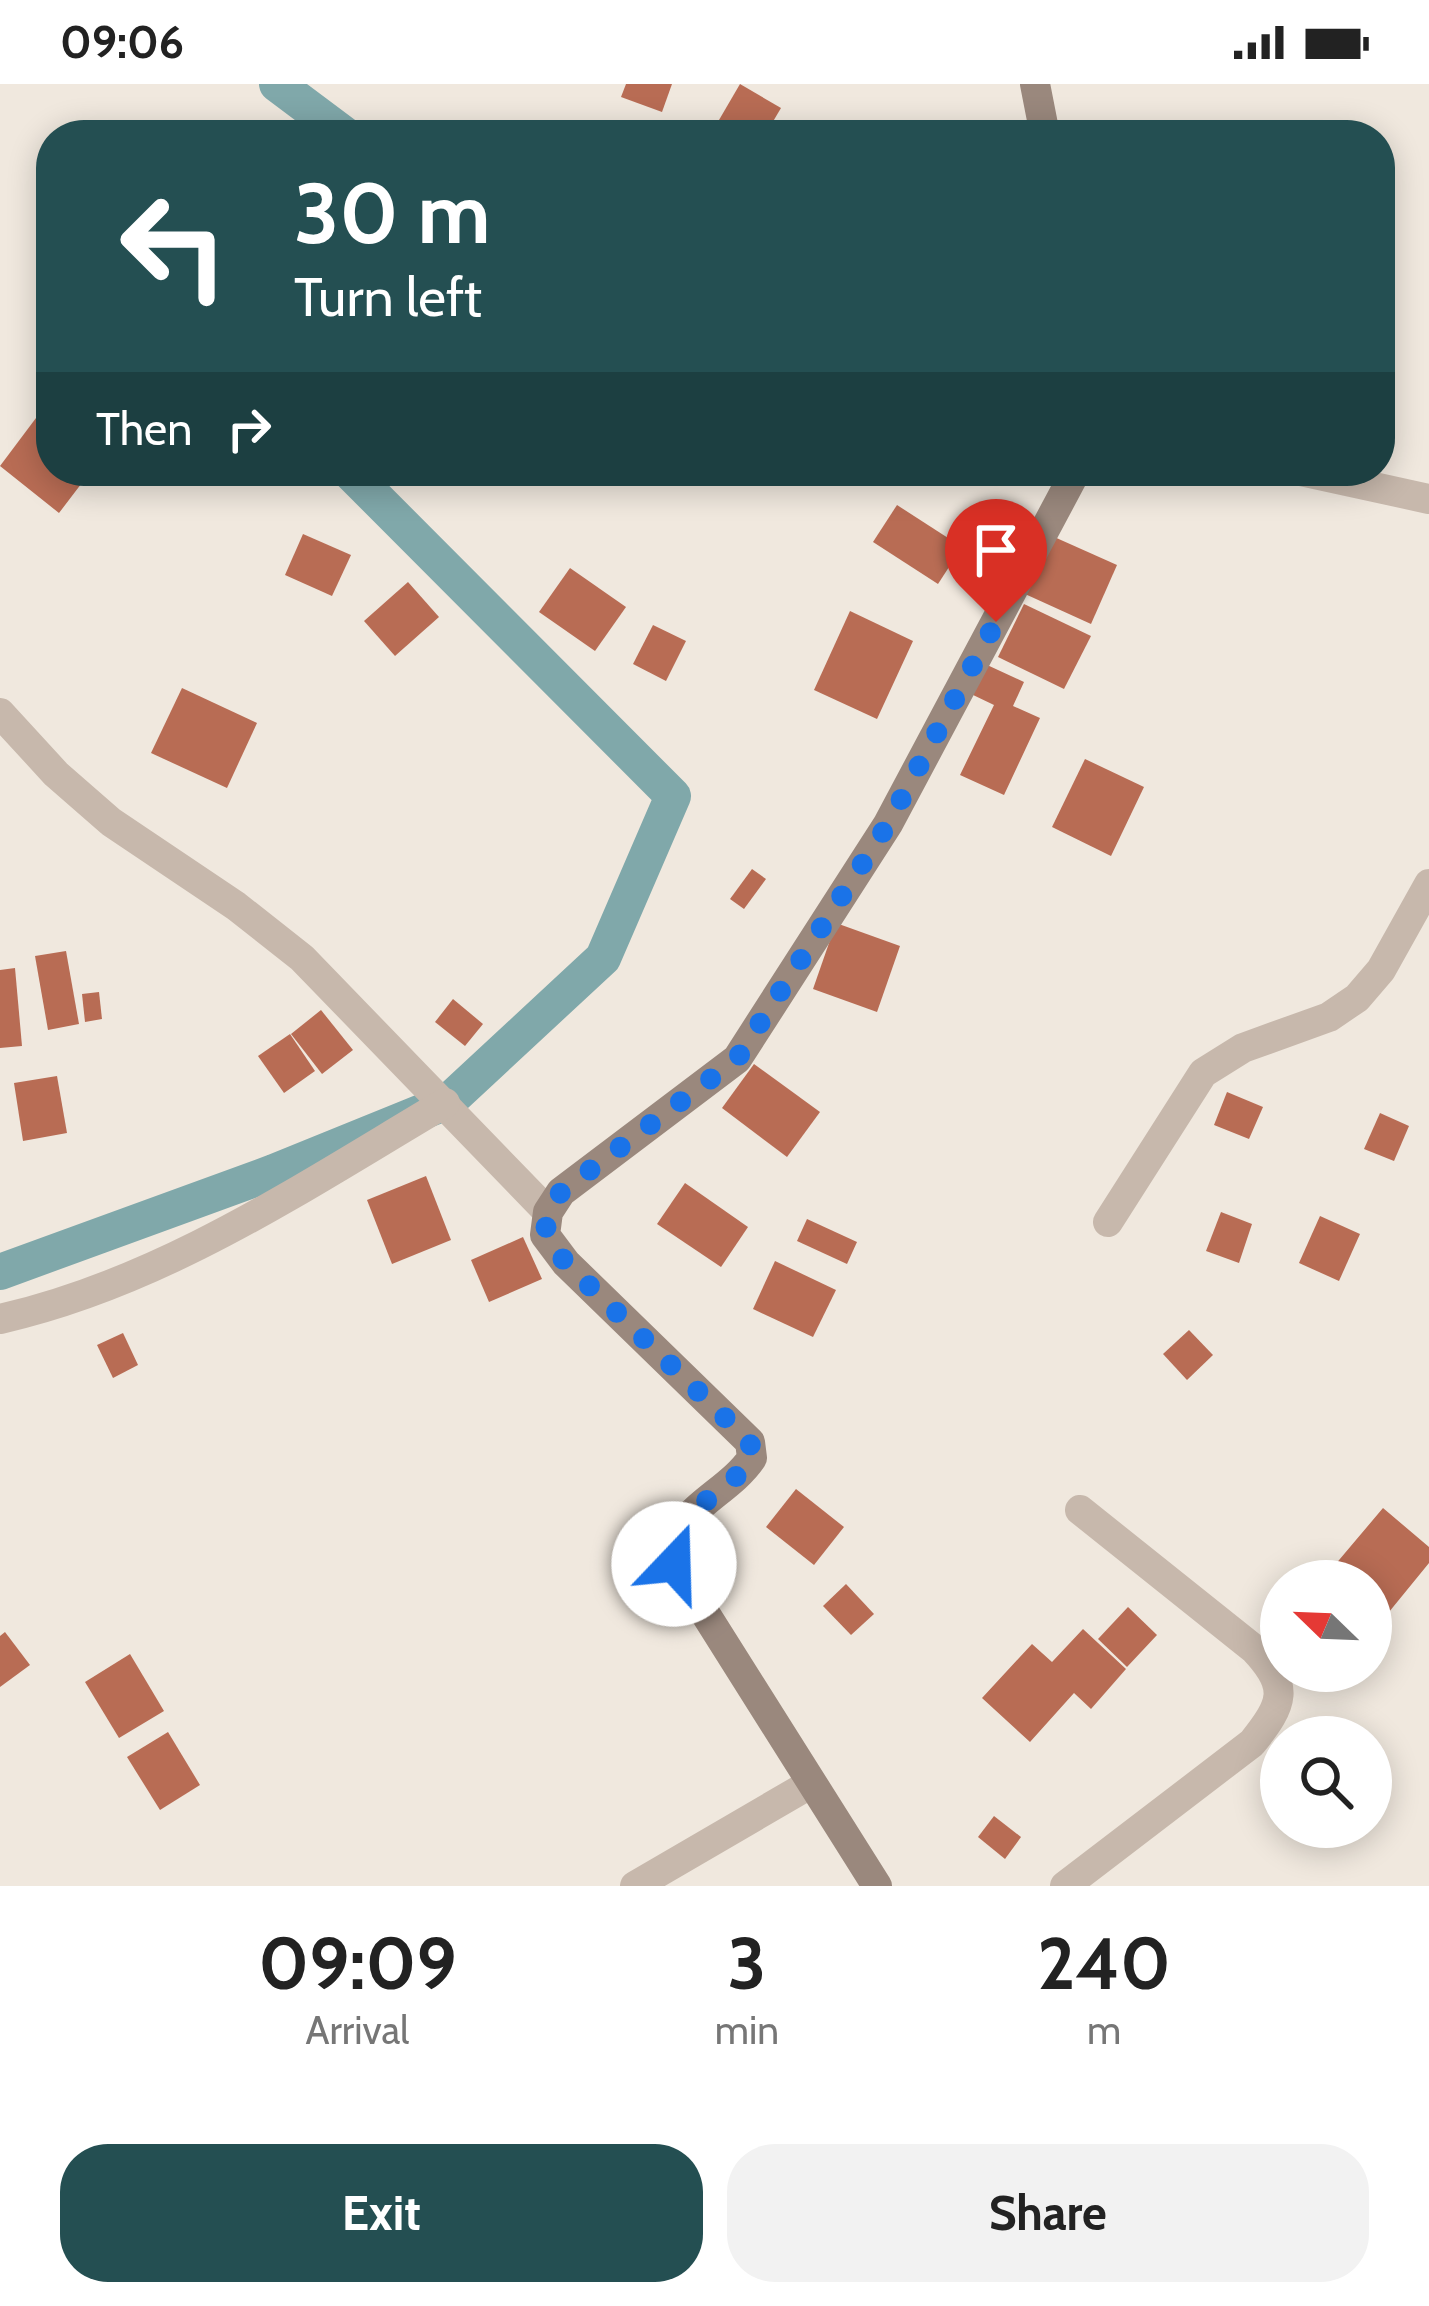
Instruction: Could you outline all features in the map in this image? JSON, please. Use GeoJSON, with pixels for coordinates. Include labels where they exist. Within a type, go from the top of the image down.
{"type":"FeatureCollection","features":[{"type":"Feature","properties":{"kind":"street"},"geometry":{"type":"LineString","coordinates":[[1035,84],[1043,120]]}},
{"type":"Feature","properties":{"kind":"street"},"geometry":{"type":"LineString","coordinates":[[877,1886],[674,1564],[671,1545],[679,1523],[738,1479],[752,1458],[750,1442],[566,1263],[545,1235],[548,1212],[561,1192],[737,1059],[888,824],[1068,486]]}},
{"type":"Feature","properties":{"kind":"street"},"geometry":{"type":"LineString","coordinates":[[1369,486],[1429,499]]}},
{"type":"Feature","properties":{"kind":"street"},"geometry":{"type":"LineString","coordinates":[[0,713],[56,774],[111,822],[236,906],[302,958],[548,1212]]}},
{"type":"Feature","properties":{"kind":"street"},"geometry":{"type":"LineString","coordinates":[[1108,1222],[1203,1073],[1243,1048],[1329,1017],[1357,998],[1381,970],[1429,884]]}},
{"type":"Feature","properties":{"kind":"street"},"geometry":{"type":"LineString","coordinates":[[0,1319],[37,1310],[215,1240],[445,1102]]}},
{"type":"Feature","properties":{"kind":"street"},"geometry":{"type":"LineString","coordinates":[[1065,1886],[1252,1742],[1273,1717],[1280,1693],[1277,1673],[1254,1649],[1080,1510]]}},
{"type":"Feature","properties":{"kind":"street"},"geometry":{"type":"LineString","coordinates":[[635,1886],[810,1784]]}},
{"type":"Feature","properties":{"kind":"building"},"geometry":{"type":"Polygon","coordinates":[[[626,84],[672,84],[662,112],[621,97],[626,84]]]}},
{"type":"Feature","properties":{"kind":"building"},"geometry":{"type":"Polygon","coordinates":[[[740,84],[781,108],[774,120],[719,120],[740,84]]]}},
{"type":"Feature","properties":{"kind":"building"},"geometry":{"type":"Polygon","coordinates":[[[36,418],[36,486],[80,486],[59,513],[0,466],[36,418]]]}},
{"type":"Feature","properties":{"kind":"building"},"geometry":{"type":"Polygon","coordinates":[[[897,505],[962,547],[938,584],[873,542],[897,505]]]}},
{"type":"Feature","properties":{"kind":"building"},"geometry":{"type":"Polygon","coordinates":[[[303,534],[351,555],[332,596],[285,575],[303,534]]]}},
{"type":"Feature","properties":{"kind":"building"},"geometry":{"type":"Polygon","coordinates":[[[1052,536],[1117,565],[1091,624],[1025,594],[1052,536]]]}},
{"type":"Feature","properties":{"kind":"building"},"geometry":{"type":"Polygon","coordinates":[[[570,568],[626,607],[595,651],[539,612],[570,568]]]}},
{"type":"Feature","properties":{"kind":"building"},"geometry":{"type":"Polygon","coordinates":[[[408,582],[439,617],[395,656],[364,621],[408,582]]]}},
{"type":"Feature","properties":{"kind":"building"},"geometry":{"type":"Polygon","coordinates":[[[1024,604],[1091,636],[1064,689],[998,657],[1024,604]]]}},
{"type":"Feature","properties":{"kind":"building"},"geometry":{"type":"Polygon","coordinates":[[[850,611],[913,641],[877,719],[814,690],[850,611]]]}},
{"type":"Feature","properties":{"kind":"building"},"geometry":{"type":"Polygon","coordinates":[[[653,625],[686,641],[666,681],[633,664],[653,625]]]}},
{"type":"Feature","properties":{"kind":"building"},"geometry":{"type":"Polygon","coordinates":[[[985,664],[1024,682],[1013,706],[1040,718],[1004,795],[960,775],[994,705],[971,694],[985,664]]]}},
{"type":"Feature","properties":{"kind":"building"},"geometry":{"type":"Polygon","coordinates":[[[182,688],[257,723],[227,788],[151,753],[182,688]]]}},
{"type":"Feature","properties":{"kind":"building"},"geometry":{"type":"Polygon","coordinates":[[[1085,759],[1144,787],[1111,856],[1052,827],[1085,759]]]}},
{"type":"Feature","properties":{"kind":"building"},"geometry":{"type":"Polygon","coordinates":[[[752,869],[766,879],[744,909],[730,899],[752,869]]]}},
{"type":"Feature","properties":{"kind":"building"},"geometry":{"type":"Polygon","coordinates":[[[836,923],[900,946],[877,1012],[813,989],[836,923]]]}},
{"type":"Feature","properties":{"kind":"building"},"geometry":{"type":"Polygon","coordinates":[[[66,951],[79,1024],[48,1030],[35,956],[66,951]]]}},
{"type":"Feature","properties":{"kind":"building"},"geometry":{"type":"Polygon","coordinates":[[[15,968],[22,1046],[0,1048],[0,970],[15,968]]]}},
{"type":"Feature","properties":{"kind":"building"},"geometry":{"type":"Polygon","coordinates":[[[99,992],[102,1019],[85,1022],[82,994],[99,992]]]}},
{"type":"Feature","properties":{"kind":"building"},"geometry":{"type":"Polygon","coordinates":[[[453,999],[483,1024],[465,1046],[435,1022],[453,999]]]}},
{"type":"Feature","properties":{"kind":"building"},"geometry":{"type":"Polygon","coordinates":[[[321,1010],[353,1050],[322,1074],[291,1034],[321,1010]]]}},
{"type":"Feature","properties":{"kind":"building"},"geometry":{"type":"Polygon","coordinates":[[[290,1034],[315,1071],[284,1093],[258,1056],[290,1034]]]}},
{"type":"Feature","properties":{"kind":"building"},"geometry":{"type":"Polygon","coordinates":[[[754,1064],[820,1112],[787,1157],[722,1108],[754,1064]]]}},
{"type":"Feature","properties":{"kind":"building"},"geometry":{"type":"Polygon","coordinates":[[[57,1076],[67,1133],[23,1141],[14,1083],[57,1076]]]}},
{"type":"Feature","properties":{"kind":"building"},"geometry":{"type":"Polygon","coordinates":[[[1227,1092],[1263,1107],[1249,1139],[1214,1125],[1227,1092]]]}},
{"type":"Feature","properties":{"kind":"building"},"geometry":{"type":"Polygon","coordinates":[[[1380,1113],[1409,1126],[1394,1161],[1364,1149],[1380,1113]]]}},
{"type":"Feature","properties":{"kind":"building"},"geometry":{"type":"Polygon","coordinates":[[[426,1176],[451,1240],[392,1264],[367,1200],[426,1176]]]}},
{"type":"Feature","properties":{"kind":"building"},"geometry":{"type":"Polygon","coordinates":[[[685,1183],[748,1227],[721,1267],[657,1224],[685,1183]]]}},
{"type":"Feature","properties":{"kind":"building"},"geometry":{"type":"Polygon","coordinates":[[[1221,1212],[1252,1224],[1239,1263],[1206,1251],[1221,1212]]]}},
{"type":"Feature","properties":{"kind":"building"},"geometry":{"type":"Polygon","coordinates":[[[1320,1216],[1360,1234],[1339,1281],[1299,1263],[1320,1216]]]}},
{"type":"Feature","properties":{"kind":"building"},"geometry":{"type":"Polygon","coordinates":[[[807,1219],[857,1242],[847,1264],[797,1241],[807,1219]]]}},
{"type":"Feature","properties":{"kind":"building"},"geometry":{"type":"Polygon","coordinates":[[[523,1237],[542,1279],[489,1302],[471,1260],[523,1237]]]}},
{"type":"Feature","properties":{"kind":"building"},"geometry":{"type":"Polygon","coordinates":[[[775,1261],[836,1290],[813,1337],[753,1309],[775,1261]]]}},
{"type":"Feature","properties":{"kind":"building"},"geometry":{"type":"Polygon","coordinates":[[[1189,1330],[1213,1355],[1187,1380],[1163,1354],[1189,1330]]]}},
{"type":"Feature","properties":{"kind":"building"},"geometry":{"type":"Polygon","coordinates":[[[123,1333],[138,1365],[113,1378],[97,1345],[123,1333]]]}},
{"type":"Feature","properties":{"kind":"building"},"geometry":{"type":"Polygon","coordinates":[[[796,1489],[844,1527],[814,1565],[766,1527],[796,1489]]]}},
{"type":"Feature","properties":{"kind":"building"},"geometry":{"type":"Polygon","coordinates":[[[1383,1508],[1429,1547],[1429,1563],[1392,1608],[1392,1560],[1339,1560],[1383,1508]]]}},
{"type":"Feature","properties":{"kind":"building"},"geometry":{"type":"Polygon","coordinates":[[[708,1517],[724,1544],[703,1558],[686,1531],[708,1517]]]}},
{"type":"Feature","properties":{"kind":"building"},"geometry":{"type":"Polygon","coordinates":[[[846,1584],[874,1614],[851,1635],[823,1606],[846,1584]]]}},
{"type":"Feature","properties":{"kind":"building"},"geometry":{"type":"Polygon","coordinates":[[[1128,1607],[1157,1635],[1127,1667],[1098,1639],[1128,1607]]]}},
{"type":"Feature","properties":{"kind":"building"},"geometry":{"type":"Polygon","coordinates":[[[1083,1629],[1126,1669],[1091,1709],[1074,1693],[1030,1742],[982,1698],[1032,1644],[1052,1662],[1083,1629]]]}},
{"type":"Feature","properties":{"kind":"building"},"geometry":{"type":"Polygon","coordinates":[[[5,1632],[30,1665],[0,1687],[0,1636],[5,1632]]]}},
{"type":"Feature","properties":{"kind":"building"},"geometry":{"type":"Polygon","coordinates":[[[130,1654],[164,1711],[119,1738],[85,1682],[130,1654]]]}},
{"type":"Feature","properties":{"kind":"building"},"geometry":{"type":"Polygon","coordinates":[[[168,1732],[200,1785],[160,1810],[127,1757],[168,1732]]]}},
{"type":"Feature","properties":{"kind":"building"},"geometry":{"type":"Polygon","coordinates":[[[994,1816],[1021,1837],[1005,1859],[978,1837],[994,1816]]]}},
{"type":"Feature","properties":{"kind":"waterway"},"geometry":{"type":"LineString","coordinates":[[277,84],[325,120]]}},
{"type":"Feature","properties":{"kind":"waterway"},"geometry":{"type":"LineString","coordinates":[[0,1272],[274,1172],[449,1101],[603,958],[673,796],[364,486]]}},
{"type":"Feature","properties":{"kind":"route"},"geometry":{"type":"LineString","coordinates":[[674,1564],[671,1545],[679,1523],[738,1479],[752,1458],[750,1442],[566,1263],[545,1235],[548,1212],[561,1192],[737,1059],[888,824],[996,622]]}}]}
